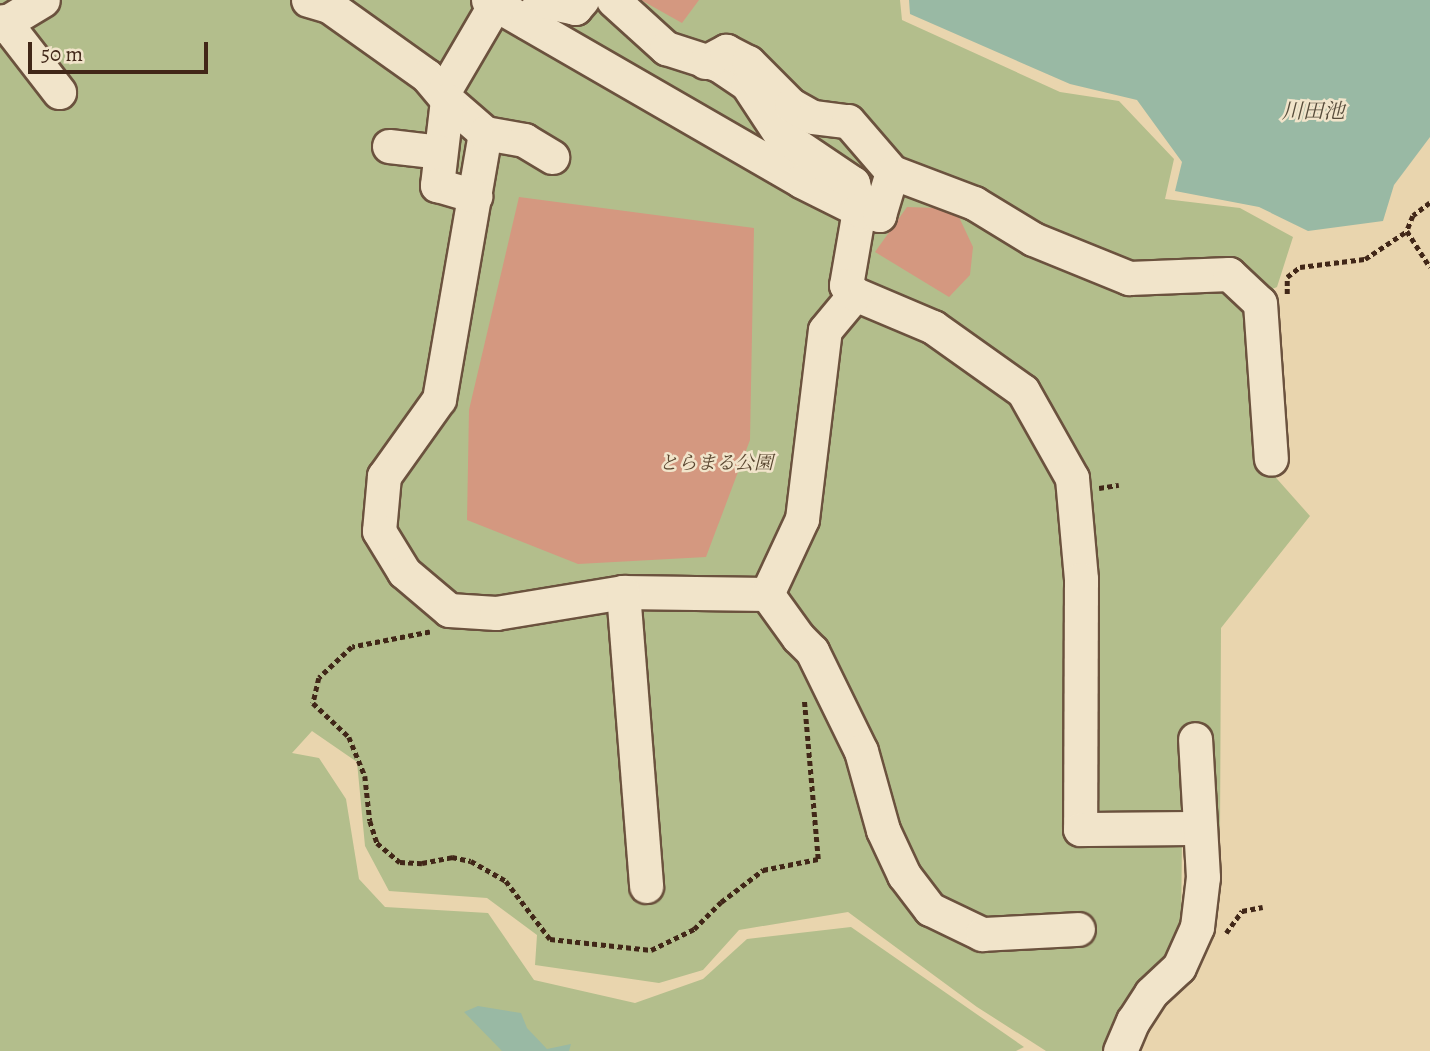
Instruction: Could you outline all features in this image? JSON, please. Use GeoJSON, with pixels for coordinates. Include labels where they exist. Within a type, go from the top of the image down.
{"type":"FeatureCollection","features":[{"type":"Feature","properties":{"kind":"street"},"geometry":{"type":"LineString","coordinates":[[43,0],[2,24],[60,92]]}},
{"type":"Feature","properties":{"kind":"street"},"geometry":{"type":"LineString","coordinates":[[308,0],[329,6],[427,76],[485,133],[524,140],[552,157]]}},
{"type":"Feature","properties":{"kind":"street"},"geometry":{"type":"LineString","coordinates":[[527,22],[543,1],[575,8],[582,0]]}},
{"type":"Feature","properties":{"kind":"street"},"geometry":{"type":"LineString","coordinates":[[613,0],[666,48],[719,65],[747,84],[780,134],[853,183],[859,210],[846,285],[855,295],[933,327],[1023,391],[1072,478],[1081,579],[1080,829],[1199,828]]}},
{"type":"Feature","properties":{"kind":"street"},"geometry":{"type":"LineString","coordinates":[[475,196],[436,185],[445,96],[491,2],[859,210],[879,215],[892,172]]}},
{"type":"Feature","properties":{"kind":"street"},"geometry":{"type":"LineString","coordinates":[[705,62],[726,51],[748,62],[791,105],[813,117],[848,121],[892,172],[974,203],[1033,239],[1129,278],[1229,274],[1260,303],[1272,459]]}},
{"type":"Feature","properties":{"kind":"street"},"geometry":{"type":"LineString","coordinates":[[485,133],[439,399],[384,476],[379,531],[404,572],[449,610],[496,613],[623,592],[767,594]]}},
{"type":"Feature","properties":{"kind":"street"},"geometry":{"type":"LineString","coordinates":[[389,146],[440,152]]}},
{"type":"Feature","properties":{"kind":"street"},"geometry":{"type":"LineString","coordinates":[[767,594],[802,519],[825,330],[855,295]]}},
{"type":"Feature","properties":{"kind":"street"},"geometry":{"type":"LineString","coordinates":[[623,592],[646,886]]}},
{"type":"Feature","properties":{"kind":"street"},"geometry":{"type":"LineString","coordinates":[[767,594],[798,638],[812,651],[861,751],[883,830],[904,875],[930,909],[982,934],[1078,929]]}},
{"type":"Feature","properties":{"kind":"street"},"geometry":{"type":"LineString","coordinates":[[1120,1051],[1133,1021],[1151,993],[1179,967],[1197,927],[1203,877],[1195,739]]}},
{"type":"Feature","properties":{"kind":"path"},"geometry":{"type":"LineString","coordinates":[[1287,301],[1287,277],[1300,267],[1365,259],[1407,231],[1413,216],[1430,203]]}},
{"type":"Feature","properties":{"kind":"path"},"geometry":{"type":"LineString","coordinates":[[1407,231],[1430,267]]}},
{"type":"Feature","properties":{"kind":"path"},"geometry":{"type":"LineString","coordinates":[[449,610],[441,630],[352,647],[319,678],[313,704],[349,737],[365,776],[370,821],[377,844],[400,862],[422,863],[452,857],[471,862],[506,881],[551,939],[651,950],[694,929],[721,902],[763,870],[818,859],[803,693]]}},
{"type":"Feature","properties":{"kind":"green space","name":"とらまる公園"},"geometry":{"type":"Polygon","coordinates":[[[0,0],[900,0],[902,20],[1060,92],[1119,101],[1174,159],[1165,199],[1240,208],[1293,237],[1277,287],[1253,297],[1262,462],[1310,516],[1221,628],[1220,836],[1182,836],[1181,935],[1143,986],[1108,1051],[1046,1051],[977,1007],[848,912],[739,930],[703,970],[659,983],[535,965],[537,935],[487,898],[389,891],[365,846],[357,762],[312,731],[292,753],[319,758],[346,799],[359,879],[385,907],[488,913],[534,980],[635,1003],[703,979],[747,939],[851,927],[1024,1047],[1016,1051],[0,1051],[0,0]]]}},
{"type":"Feature","properties":{"kind":"water","name":"川田池"},"geometry":{"type":"Polygon","coordinates":[[[909,0],[1430,0],[1430,137],[1394,185],[1383,221],[1308,231],[1259,207],[1175,191],[1182,162],[1137,100],[1070,84],[910,14],[909,0]]]}},
{"type":"Feature","properties":{"kind":"water"},"geometry":{"type":"Polygon","coordinates":[[[478,1006],[521,1013],[527,1028],[547,1049],[571,1044],[569,1051],[502,1051],[464,1012],[478,1006]]]}},
{"type":"Feature","properties":{"kind":"building"},"geometry":{"type":"Polygon","coordinates":[[[641,0],[699,0],[682,23],[641,0]]]}},
{"type":"Feature","properties":{"kind":"building"},"geometry":{"type":"Polygon","coordinates":[[[519,197],[754,228],[750,440],[706,557],[578,564],[467,520],[469,410],[519,197]]]}},
{"type":"Feature","properties":{"kind":"building"},"geometry":{"type":"Polygon","coordinates":[[[907,207],[938,208],[958,215],[973,247],[970,275],[949,297],[875,252],[907,207]]]}}]}
